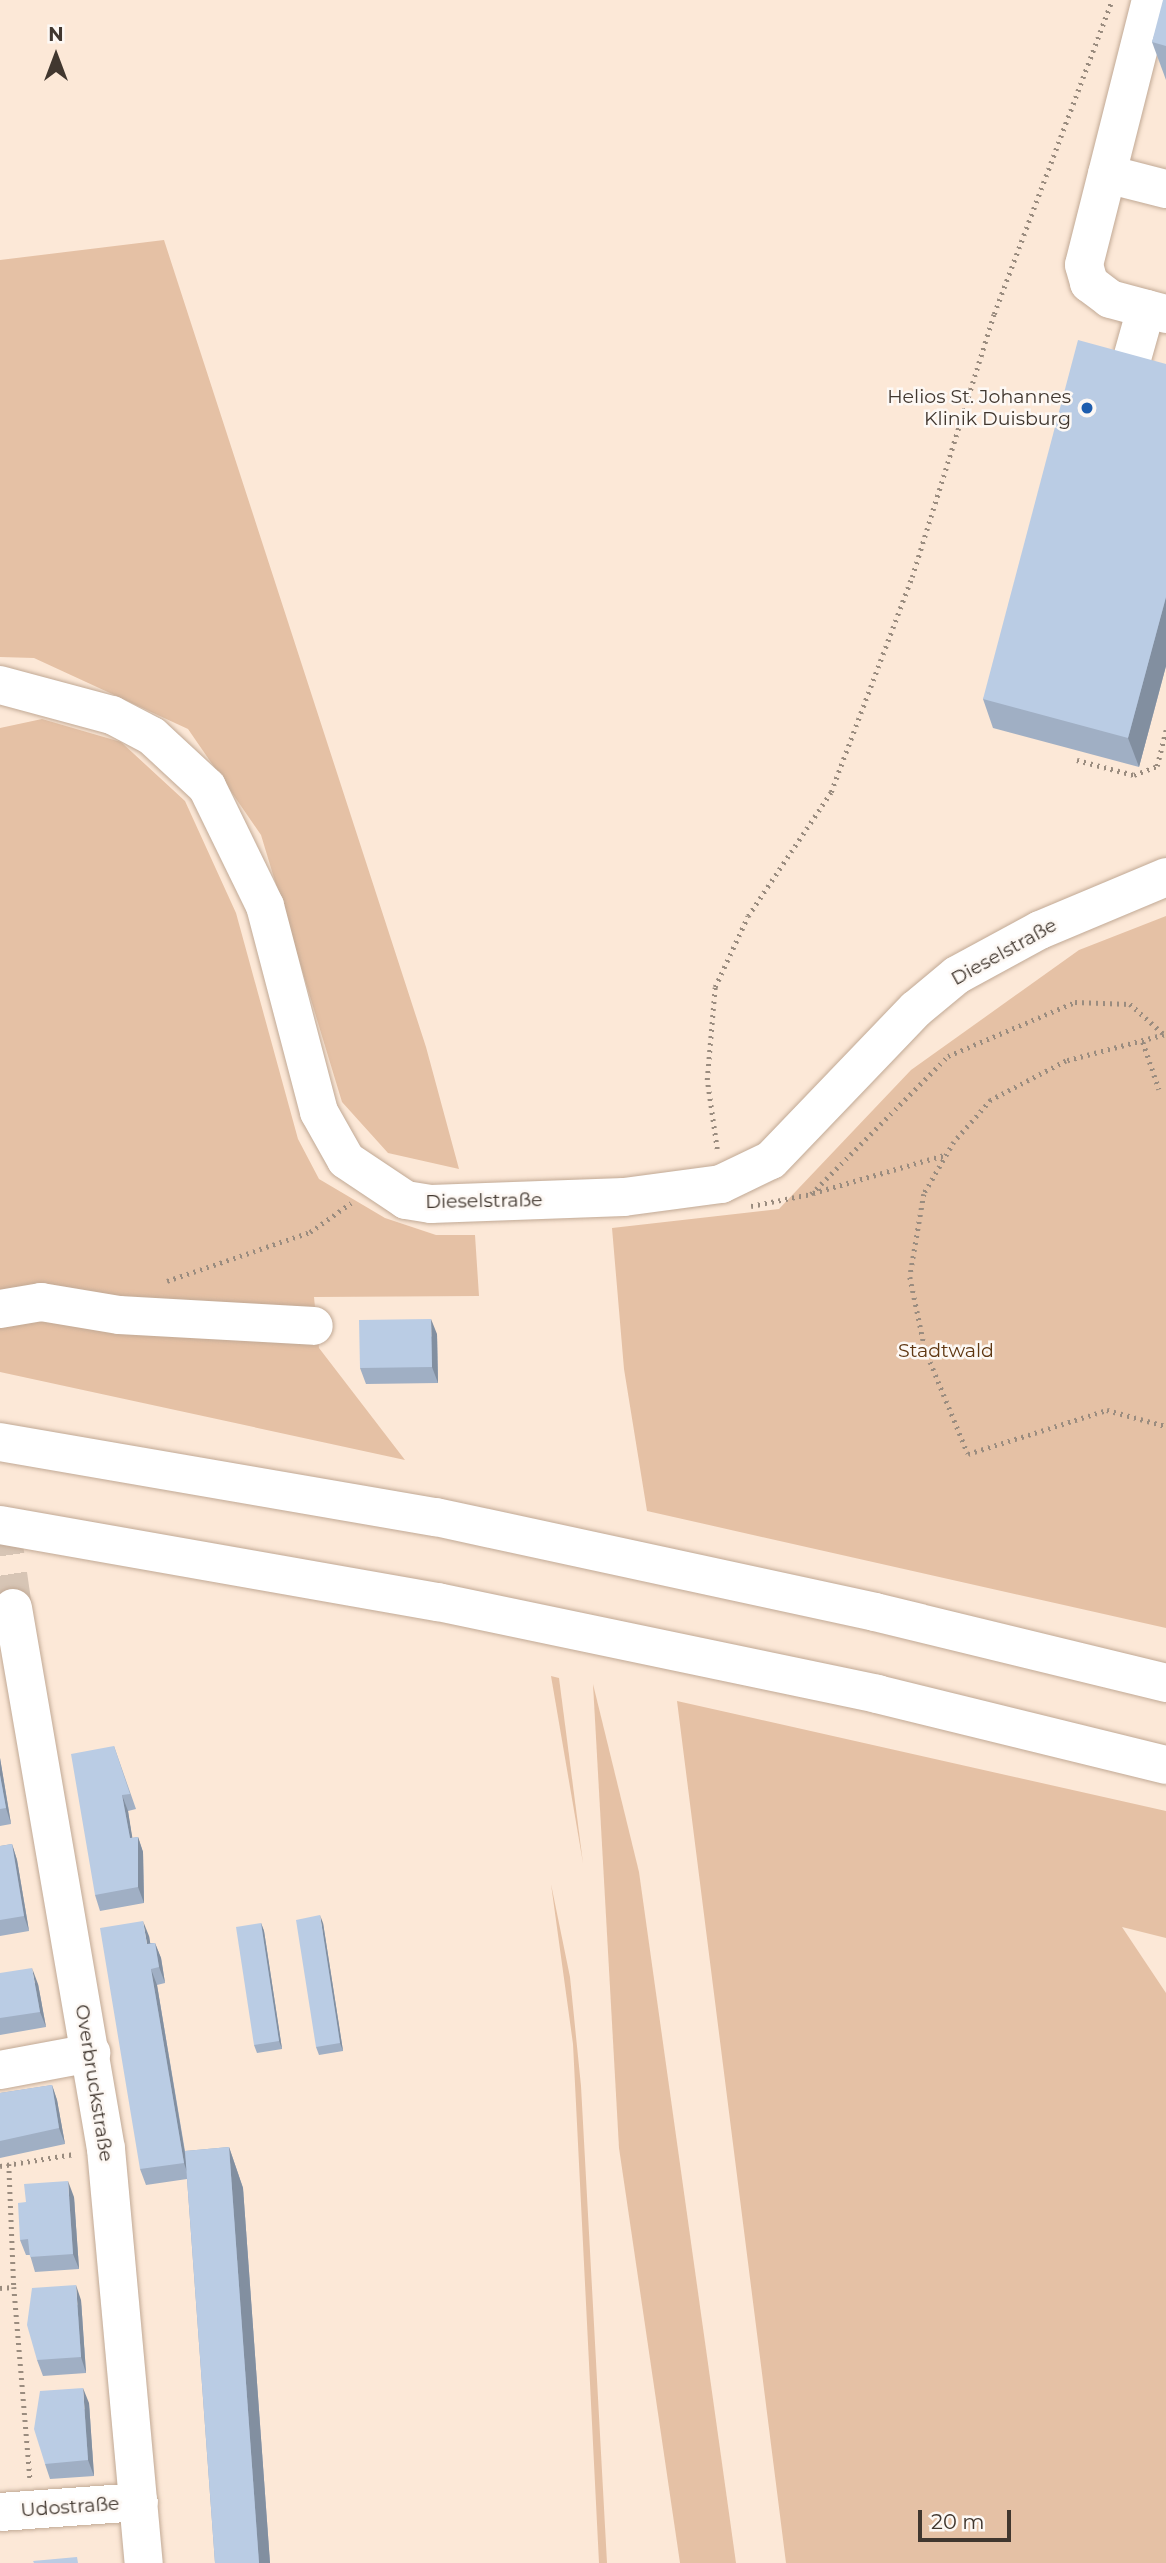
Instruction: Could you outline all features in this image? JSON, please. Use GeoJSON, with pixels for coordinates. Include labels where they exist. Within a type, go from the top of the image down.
{"type":"FeatureCollection","features":[{"type":"Feature","properties":{"kind":"main road"},"geometry":{"type":"LineString","coordinates":[[1126,380],[1156,311],[1110,299],[1089,284],[1084,265],[1151,0]]}},
{"type":"Feature","properties":{"kind":"main road"},"geometry":{"type":"LineString","coordinates":[[1107,174],[1166,189]]}},
{"type":"Feature","properties":{"kind":"main road","name":"Dieselstraße"},"geometry":{"type":"LineString","coordinates":[[0,685],[51,694],[112,715],[152,736],[207,787],[265,906],[319,1112],[346,1160],[377,1184],[406,1200],[465,1205],[624,1197],[721,1184],[771,1160],[957,975],[1040,930],[1166,877]]}},
{"type":"Feature","properties":{"kind":"main road"},"geometry":{"type":"LineString","coordinates":[[0,1309],[41,1302],[119,1315],[314,1326]]}},
{"type":"Feature","properties":{"kind":"main road"},"geometry":{"type":"LineString","coordinates":[[0,1442],[436,1517],[875,1612],[1166,1683]]}},
{"type":"Feature","properties":{"kind":"main road"},"geometry":{"type":"LineString","coordinates":[[0,1525],[438,1602],[877,1694],[1166,1765]]}},
{"type":"Feature","properties":{"kind":"main road","name":"Overbruckstraße"},"geometry":{"type":"LineString","coordinates":[[13,1608],[106,2149],[144,2563]]}},
{"type":"Feature","properties":{"kind":"main road"},"geometry":{"type":"LineString","coordinates":[[0,2070],[91,2053]]}},
{"type":"Feature","properties":{"kind":"main road","name":"Udostraße"},"geometry":{"type":"LineString","coordinates":[[16,2511],[139,2502]]}},
{"type":"Feature","properties":{"kind":"path"},"geometry":{"type":"LineString","coordinates":[[946,1155],[756,1210],[721,1184],[707,1080],[715,987],[748,916],[831,792],[912,577],[995,314],[1112,0]]}},
{"type":"Feature","properties":{"kind":"path"},"geometry":{"type":"LineString","coordinates":[[1077,760],[1134,775],[1157,766],[1166,730]]}},
{"type":"Feature","properties":{"kind":"path"},"geometry":{"type":"LineString","coordinates":[[811,1194],[948,1056],[1075,1002],[1129,1004],[1165,1036]]}},
{"type":"Feature","properties":{"kind":"path"},"geometry":{"type":"LineString","coordinates":[[1165,1036],[1066,1061],[991,1100],[946,1155],[924,1194],[910,1277],[925,1349],[968,1454],[1107,1410],[1166,1426]]}},
{"type":"Feature","properties":{"kind":"path"},"geometry":{"type":"LineString","coordinates":[[1143,1042],[1159,1089]]}},
{"type":"Feature","properties":{"kind":"path"},"geometry":{"type":"LineString","coordinates":[[156,1283],[310,1232],[377,1184]]}},
{"type":"Feature","properties":{"kind":"path"},"geometry":{"type":"LineString","coordinates":[[0,2166],[106,2149]]}},
{"type":"Feature","properties":{"kind":"path"},"geometry":{"type":"LineString","coordinates":[[9,2164],[14,2287],[16,2511]]}},
{"type":"Feature","properties":{"kind":"path"},"geometry":{"type":"LineString","coordinates":[[0,2288],[14,2287]]}},
{"type":"Feature","properties":{"kind":"green space"},"geometry":{"type":"Polygon","coordinates":[[[164,240],[426,1047],[459,1169],[388,1153],[342,1102],[261,835],[188,729],[34,658],[0,657],[0,260],[164,240]]]}},
{"type":"Feature","properties":{"kind":"green space"},"geometry":{"type":"Polygon","coordinates":[[[42,719],[121,742],[185,801],[236,913],[298,1139],[319,1179],[385,1218],[436,1235],[475,1235],[479,1296],[314,1297],[319,1348],[405,1460],[0,1372],[0,728],[42,719]]]}},
{"type":"Feature","properties":{"kind":"green space","name":"Stadtwald"},"geometry":{"type":"Polygon","coordinates":[[[1166,916],[1166,1628],[647,1511],[624,1369],[612,1228],[779,1209],[911,1070],[1079,950],[1166,916]]]}},
{"type":"Feature","properties":{"kind":"green space"},"geometry":{"type":"Polygon","coordinates":[[[551,1676],[559,1678],[583,1863],[551,1676]]]}},
{"type":"Feature","properties":{"kind":"green space"},"geometry":{"type":"Polygon","coordinates":[[[593,1684],[639,1872],[736,2563],[680,2563],[619,2148],[593,1684]]]}},
{"type":"Feature","properties":{"kind":"green space"},"geometry":{"type":"Polygon","coordinates":[[[677,1701],[1166,1811],[1166,1938],[1122,1927],[1166,1993],[1166,2563],[786,2563],[677,1701]]]}},
{"type":"Feature","properties":{"kind":"green space"},"geometry":{"type":"Polygon","coordinates":[[[551,1884],[570,1977],[581,2086],[607,2563],[599,2563],[573,2044],[551,1884]]]}},
{"type":"Feature","properties":{"kind":"building"},"geometry":{"type":"Polygon","coordinates":[[[1163,0],[1166,0],[1166,46],[1152,42],[1163,0]]]}},
{"type":"Feature","properties":{"kind":"building"},"geometry":{"type":"Polygon","coordinates":[[[1078,340],[1166,364],[1166,597],[1128,738],[983,699],[1078,340]]]}},
{"type":"Feature","properties":{"kind":"building"},"geometry":{"type":"Polygon","coordinates":[[[431,1319],[432,1367],[360,1368],[359,1320],[431,1319]]]}},
{"type":"Feature","properties":{"kind":"building"},"geometry":{"type":"Polygon","coordinates":[[[114,1746],[130,1794],[122,1795],[130,1838],[138,1837],[138,1887],[95,1895],[71,1754],[114,1746]]]}},
{"type":"Feature","properties":{"kind":"building"},"geometry":{"type":"Polygon","coordinates":[[[0,1775],[6,1808],[0,1809],[0,1775]]]}},
{"type":"Feature","properties":{"kind":"building"},"geometry":{"type":"Polygon","coordinates":[[[12,1844],[24,1916],[0,1920],[0,1846],[12,1844]]]}},
{"type":"Feature","properties":{"kind":"building"},"geometry":{"type":"Polygon","coordinates":[[[320,1915],[340,2043],[316,2047],[296,1920],[320,1915]]]}},
{"type":"Feature","properties":{"kind":"building"},"geometry":{"type":"Polygon","coordinates":[[[143,1921],[147,1944],[155,1943],[159,1967],[151,1969],[184,2163],[140,2169],[100,1928],[143,1921]]]}},
{"type":"Feature","properties":{"kind":"building"},"geometry":{"type":"Polygon","coordinates":[[[261,1923],[279,2041],[254,2045],[236,1927],[261,1923]]]}},
{"type":"Feature","properties":{"kind":"building"},"geometry":{"type":"Polygon","coordinates":[[[32,1968],[40,2012],[0,2018],[0,1973],[32,1968]]]}},
{"type":"Feature","properties":{"kind":"building"},"geometry":{"type":"Polygon","coordinates":[[[52,2085],[59,2128],[0,2141],[0,2093],[52,2085]]]}},
{"type":"Feature","properties":{"kind":"building"},"geometry":{"type":"Polygon","coordinates":[[[229,2147],[259,2563],[215,2563],[185,2151],[229,2147]]]}},
{"type":"Feature","properties":{"kind":"building"},"geometry":{"type":"Polygon","coordinates":[[[68,2181],[73,2254],[30,2257],[28,2239],[20,2240],[18,2203],[26,2202],[24,2184],[68,2181]]]}},
{"type":"Feature","properties":{"kind":"building"},"geometry":{"type":"Polygon","coordinates":[[[76,2285],[81,2357],[37,2360],[27,2325],[32,2288],[76,2285]]]}},
{"type":"Feature","properties":{"kind":"building"},"geometry":{"type":"Polygon","coordinates":[[[83,2388],[88,2460],[45,2464],[34,2429],[40,2391],[83,2388]]]}},
{"type":"Feature","properties":{"kind":"building"},"geometry":{"type":"Polygon","coordinates":[[[77,2557],[78,2563],[33,2561],[77,2557]]]}},
{"type":"Feature","properties":{"kind":"tunnel"},"geometry":{"type":"LineString","coordinates":[[0,1518],[13,1608]]}},
{"type":"Feature","properties":{"kind":"place","name":"Helios St. Johannes Klinik Duisburg"},"geometry":{"type":"Point","coordinates":[1087,408]}}]}
